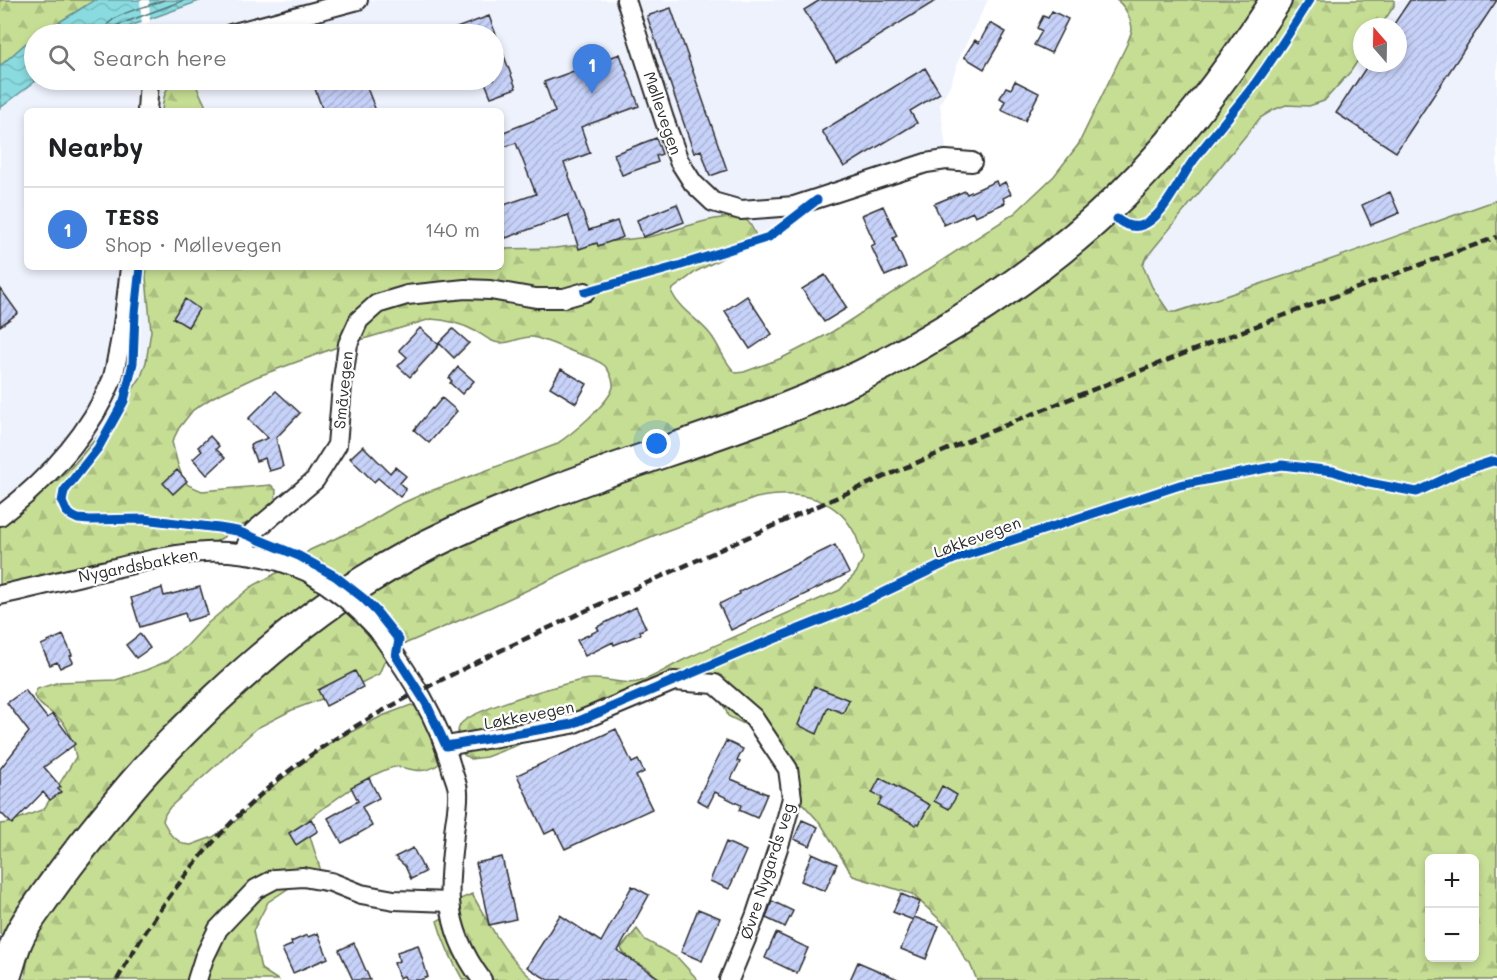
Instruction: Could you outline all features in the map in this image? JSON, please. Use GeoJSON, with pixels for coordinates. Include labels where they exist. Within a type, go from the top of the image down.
{"type":"FeatureCollection","features":[{"type":"Feature","properties":{"kind":"highway"},"geometry":{"type":"LineString","coordinates":[[4,980],[9,945],[75,855],[114,807],[157,757],[203,711],[258,661],[313,617],[364,580],[470,525],[582,480],[800,404],[882,366],[968,316],[1060,250],[1137,180],[1211,92],[1276,0]]}},
{"type":"Feature","properties":{"kind":"street"},"geometry":{"type":"LineString","coordinates":[[268,24],[358,0]]}},
{"type":"Feature","properties":{"kind":"street","name":"Møllevegen"},"geometry":{"type":"LineString","coordinates":[[626,0],[679,161],[693,183],[713,202],[741,210],[794,206],[927,163],[946,160],[972,162]]}},
{"type":"Feature","properties":{"kind":"street"},"geometry":{"type":"LineString","coordinates":[[147,108],[148,90]]}},
{"type":"Feature","properties":{"kind":"street"},"geometry":{"type":"LineString","coordinates":[[0,516],[36,486],[65,456],[95,412],[113,378],[124,324],[130,270]]}},
{"type":"Feature","properties":{"kind":"street","name":"Småvegen"},"geometry":{"type":"LineString","coordinates":[[244,552],[253,532],[315,480],[337,445],[348,344],[359,320],[377,304],[407,295],[465,289],[490,290],[536,298],[564,298],[585,292]]}},
{"type":"Feature","properties":{"kind":"street","name":"Nygardsbakken"},"geometry":{"type":"LineString","coordinates":[[0,595],[165,556],[207,551],[244,552],[277,560],[308,572],[339,592],[378,630],[426,703],[446,746],[458,792],[450,902],[460,941],[469,961],[482,980]]}},
{"type":"Feature","properties":{"kind":"street","name":"Løkkevegen"},"geometry":{"type":"LineString","coordinates":[[446,746],[572,724],[674,681]]}},
{"type":"Feature","properties":{"kind":"street","name":"Øvre Nygards veg"},"geometry":{"type":"LineString","coordinates":[[674,681],[715,684],[753,717],[788,769],[792,798],[781,839],[755,917],[729,980]]}},
{"type":"Feature","properties":{"kind":"street"},"geometry":{"type":"LineString","coordinates":[[197,980],[204,958],[218,929],[256,889],[275,879],[303,877],[331,882],[361,894],[394,900],[450,902]]}},
{"type":"Feature","properties":{"kind":"shaded area"},"geometry":{"type":"Polygon","coordinates":[[[202,0],[988,0],[961,54],[951,83],[940,104],[946,149],[944,156],[828,203],[758,240],[751,226],[731,217],[707,220],[648,237],[555,248],[504,249],[504,108],[207,108],[198,90],[504,90],[504,24],[136,24],[202,0]]]}},
{"type":"Feature","properties":{"kind":"shaded area"},"geometry":{"type":"Polygon","coordinates":[[[1394,0],[1497,0],[1497,200],[1222,298],[1169,312],[1152,287],[1143,266],[1145,259],[1260,118],[1286,105],[1309,106],[1353,68],[1353,72],[1407,72],[1407,18],[1386,18],[1394,6],[1394,0]]]}},
{"type":"Feature","properties":{"kind":"shaded area"},"geometry":{"type":"Polygon","coordinates":[[[24,90],[167,90],[162,108],[24,108],[24,270],[147,270],[151,331],[141,377],[115,416],[58,480],[0,520],[0,108],[24,90]]]}},
{"type":"Feature","properties":{"kind":"green space"},"geometry":{"type":"Polygon","coordinates":[[[0,0],[95,0],[56,24],[24,24],[24,45],[0,66],[0,0]]]}},
{"type":"Feature","properties":{"kind":"green space"},"geometry":{"type":"Polygon","coordinates":[[[1116,0],[1394,0],[1394,6],[1386,18],[1353,18],[1353,68],[1324,101],[1309,106],[1286,105],[1260,118],[1145,259],[1143,266],[1152,287],[1169,312],[1176,312],[1257,286],[1497,200],[1497,980],[977,980],[951,930],[912,894],[853,876],[821,824],[793,793],[768,736],[728,716],[715,695],[694,687],[678,688],[544,732],[486,757],[471,759],[464,755],[459,740],[460,725],[481,712],[500,704],[581,680],[598,679],[629,683],[641,681],[840,590],[856,573],[863,559],[856,536],[848,522],[827,504],[814,499],[786,495],[756,498],[663,532],[577,567],[402,645],[385,660],[379,674],[351,688],[292,710],[257,728],[170,807],[163,821],[171,835],[183,844],[191,845],[213,837],[238,819],[259,797],[326,745],[382,716],[411,705],[418,707],[439,764],[422,771],[397,767],[385,770],[351,789],[310,818],[306,824],[320,868],[322,886],[292,886],[268,902],[253,931],[261,969],[278,980],[25,980],[27,962],[20,940],[0,934],[0,824],[44,809],[76,757],[65,725],[37,700],[34,696],[37,689],[59,682],[116,680],[168,661],[251,587],[284,569],[310,550],[361,527],[396,506],[425,493],[555,445],[597,410],[613,387],[607,368],[589,357],[532,337],[504,343],[495,342],[464,326],[443,320],[431,319],[340,346],[256,377],[213,397],[193,410],[179,428],[172,442],[183,479],[188,485],[202,491],[271,485],[276,490],[275,505],[271,512],[243,525],[189,558],[0,605],[0,520],[58,480],[75,463],[115,416],[141,377],[151,331],[147,270],[504,270],[504,249],[555,248],[648,237],[712,219],[736,217],[748,222],[758,240],[697,271],[673,289],[672,293],[675,299],[710,334],[732,369],[736,373],[744,372],[782,358],[832,332],[1015,213],[1054,176],[1078,145],[1127,44],[1132,26],[1127,13],[1116,0]]]}},
{"type":"Feature","properties":{"kind":"green space"},"geometry":{"type":"Polygon","coordinates":[[[167,90],[198,90],[207,108],[162,108],[167,90]]]}},
{"type":"Feature","properties":{"kind":"green space"},"geometry":{"type":"Polygon","coordinates":[[[472,894],[506,951],[534,980],[463,980],[448,951],[437,921],[444,917],[458,900],[472,894]]]}},
{"type":"Feature","properties":{"kind":"green space"},"geometry":{"type":"Polygon","coordinates":[[[637,929],[645,940],[678,958],[698,980],[656,980],[650,971],[624,954],[621,948],[637,929]]]}},
{"type":"Feature","properties":{"kind":"water"},"geometry":{"type":"Polygon","coordinates":[[[95,0],[202,0],[136,24],[56,24],[95,0]]]}},
{"type":"Feature","properties":{"kind":"water"},"geometry":{"type":"Polygon","coordinates":[[[24,45],[24,90],[0,108],[0,66],[24,45]]]}},
{"type":"Feature","properties":{"kind":"pier"},"geometry":{"type":"Polygon","coordinates":[[[140,0],[149,0],[150,22],[142,24],[140,0]]]}},
{"type":"Feature","properties":{"kind":"building"},"geometry":{"type":"Polygon","coordinates":[[[820,0],[937,0],[836,62],[804,10],[820,0]]]}},
{"type":"Feature","properties":{"kind":"building"},"geometry":{"type":"Polygon","coordinates":[[[1410,0],[1497,0],[1396,152],[1336,113],[1363,72],[1407,72],[1407,18],[1398,18],[1410,0]]]}},
{"type":"Feature","properties":{"kind":"building"},"geometry":{"type":"Polygon","coordinates":[[[671,8],[727,170],[710,176],[701,150],[694,153],[647,16],[671,8]]]}},
{"type":"Feature","properties":{"kind":"building"},"geometry":{"type":"Polygon","coordinates":[[[1052,11],[1068,19],[1051,53],[1034,45],[1042,31],[1037,28],[1043,16],[1048,18],[1052,11]]]}},
{"type":"Feature","properties":{"kind":"building"},"geometry":{"type":"Polygon","coordinates":[[[489,16],[492,24],[467,24],[489,16]]]}},
{"type":"Feature","properties":{"kind":"building"},"geometry":{"type":"Polygon","coordinates":[[[990,23],[1006,32],[984,69],[964,57],[975,40],[979,43],[990,23]]]}},
{"type":"Feature","properties":{"kind":"building"},"geometry":{"type":"Polygon","coordinates":[[[620,54],[639,106],[581,127],[590,153],[564,163],[589,230],[617,221],[623,237],[598,246],[597,243],[579,249],[568,215],[506,238],[504,205],[536,194],[516,143],[504,147],[504,132],[555,112],[544,82],[620,54]]]}},
{"type":"Feature","properties":{"kind":"building"},"geometry":{"type":"Polygon","coordinates":[[[504,56],[516,88],[491,97],[488,90],[504,90],[504,56]]]}},
{"type":"Feature","properties":{"kind":"building"},"geometry":{"type":"Polygon","coordinates":[[[925,68],[940,93],[910,111],[917,123],[844,167],[822,131],[925,68]]]}},
{"type":"Feature","properties":{"kind":"building"},"geometry":{"type":"Polygon","coordinates":[[[1015,81],[1039,93],[1025,121],[1001,110],[1005,101],[1000,98],[1006,87],[1011,89],[1015,81]]]}},
{"type":"Feature","properties":{"kind":"building"},"geometry":{"type":"Polygon","coordinates":[[[315,90],[368,90],[375,108],[322,108],[315,90]]]}},
{"type":"Feature","properties":{"kind":"building"},"geometry":{"type":"Polygon","coordinates":[[[656,138],[662,154],[656,156],[658,162],[622,175],[614,154],[656,138]]]}},
{"type":"Feature","properties":{"kind":"building"},"geometry":{"type":"Polygon","coordinates":[[[996,181],[998,186],[1005,182],[1011,194],[1003,198],[1005,203],[975,216],[973,212],[944,225],[934,204],[965,191],[967,194],[996,181]]]}},
{"type":"Feature","properties":{"kind":"building"},"geometry":{"type":"Polygon","coordinates":[[[1390,192],[1399,213],[1371,225],[1362,205],[1390,192]]]}},
{"type":"Feature","properties":{"kind":"building"},"geometry":{"type":"Polygon","coordinates":[[[677,204],[684,222],[643,237],[637,220],[677,204]]]}},
{"type":"Feature","properties":{"kind":"building"},"geometry":{"type":"Polygon","coordinates":[[[883,206],[897,236],[893,238],[906,267],[885,276],[871,246],[875,244],[862,215],[883,206]]]}},
{"type":"Feature","properties":{"kind":"building"},"geometry":{"type":"Polygon","coordinates":[[[825,275],[847,308],[824,322],[802,289],[825,275]]]}},
{"type":"Feature","properties":{"kind":"building"},"geometry":{"type":"Polygon","coordinates":[[[0,288],[18,313],[0,326],[0,288]]]}},
{"type":"Feature","properties":{"kind":"building"},"geometry":{"type":"Polygon","coordinates":[[[747,296],[772,334],[750,349],[725,311],[747,296]]]}},
{"type":"Feature","properties":{"kind":"building"},"geometry":{"type":"Polygon","coordinates":[[[185,299],[199,309],[188,327],[173,318],[185,299]]]}},
{"type":"Feature","properties":{"kind":"building"},"geometry":{"type":"Polygon","coordinates":[[[420,328],[439,345],[410,377],[398,366],[407,357],[399,350],[420,328]]]}},
{"type":"Feature","properties":{"kind":"building"},"geometry":{"type":"Polygon","coordinates":[[[453,329],[469,343],[454,358],[439,343],[453,329]]]}},
{"type":"Feature","properties":{"kind":"building"},"geometry":{"type":"Polygon","coordinates":[[[458,367],[474,381],[462,394],[450,383],[452,381],[449,378],[458,367]]]}},
{"type":"Feature","properties":{"kind":"building"},"geometry":{"type":"Polygon","coordinates":[[[561,369],[587,384],[576,403],[550,387],[561,369]]]}},
{"type":"Feature","properties":{"kind":"building"},"geometry":{"type":"Polygon","coordinates":[[[276,391],[300,413],[276,438],[283,467],[269,471],[265,458],[256,461],[250,445],[268,438],[248,419],[276,391]]]}},
{"type":"Feature","properties":{"kind":"building"},"geometry":{"type":"Polygon","coordinates":[[[442,398],[457,411],[429,443],[414,430],[442,398]]]}},
{"type":"Feature","properties":{"kind":"building"},"geometry":{"type":"Polygon","coordinates":[[[210,436],[219,446],[216,449],[225,458],[207,475],[193,459],[202,451],[198,447],[210,436]]]}},
{"type":"Feature","properties":{"kind":"building"},"geometry":{"type":"Polygon","coordinates":[[[363,446],[390,473],[395,467],[406,476],[400,483],[406,490],[400,497],[378,478],[374,482],[350,458],[363,446]]]}},
{"type":"Feature","properties":{"kind":"building"},"geometry":{"type":"Polygon","coordinates":[[[177,470],[187,481],[173,494],[163,483],[177,470]]]}},
{"type":"Feature","properties":{"kind":"building"},"geometry":{"type":"Polygon","coordinates":[[[835,545],[849,573],[731,630],[719,604],[835,545]]]}},
{"type":"Feature","properties":{"kind":"building"},"geometry":{"type":"Polygon","coordinates":[[[200,587],[208,615],[187,621],[185,613],[140,627],[131,598],[162,588],[164,596],[200,587]]]}},
{"type":"Feature","properties":{"kind":"building"},"geometry":{"type":"Polygon","coordinates":[[[636,607],[646,628],[640,631],[641,634],[614,645],[613,642],[585,656],[577,640],[599,630],[597,627],[636,607]]]}},
{"type":"Feature","properties":{"kind":"building"},"geometry":{"type":"Polygon","coordinates":[[[140,634],[150,648],[136,658],[126,645],[140,634]]]}},
{"type":"Feature","properties":{"kind":"building"},"geometry":{"type":"Polygon","coordinates":[[[63,635],[73,662],[60,668],[57,662],[50,665],[41,645],[63,635]]]}},
{"type":"Feature","properties":{"kind":"building"},"geometry":{"type":"Polygon","coordinates":[[[355,671],[363,687],[326,706],[318,690],[355,671]]]}},
{"type":"Feature","properties":{"kind":"building"},"geometry":{"type":"Polygon","coordinates":[[[814,686],[849,700],[843,713],[828,707],[817,734],[798,725],[814,686]]]}},
{"type":"Feature","properties":{"kind":"building"},"geometry":{"type":"Polygon","coordinates":[[[25,690],[47,718],[53,714],[75,744],[44,767],[61,787],[58,789],[61,792],[50,800],[43,792],[12,824],[0,812],[0,769],[29,732],[7,703],[25,690]]]}},
{"type":"Feature","properties":{"kind":"building"},"geometry":{"type":"Polygon","coordinates":[[[616,729],[632,763],[638,760],[644,772],[636,776],[652,809],[565,849],[555,829],[545,834],[517,775],[616,729]]]}},
{"type":"Feature","properties":{"kind":"building"},"geometry":{"type":"Polygon","coordinates":[[[726,741],[743,749],[737,761],[740,762],[731,779],[767,794],[757,818],[739,810],[741,805],[715,792],[708,806],[697,800],[726,741]]]}},
{"type":"Feature","properties":{"kind":"building"},"geometry":{"type":"Polygon","coordinates":[[[369,778],[379,798],[362,807],[372,826],[342,843],[328,818],[358,801],[351,787],[369,778]]]}},
{"type":"Feature","properties":{"kind":"building"},"geometry":{"type":"Polygon","coordinates":[[[880,778],[930,805],[919,824],[916,825],[878,805],[882,798],[872,793],[880,778]]]}},
{"type":"Feature","properties":{"kind":"building"},"geometry":{"type":"Polygon","coordinates":[[[942,786],[957,795],[949,809],[934,801],[942,786]]]}},
{"type":"Feature","properties":{"kind":"building"},"geometry":{"type":"Polygon","coordinates":[[[311,819],[318,831],[296,845],[289,833],[311,819]]]}},
{"type":"Feature","properties":{"kind":"building"},"geometry":{"type":"Polygon","coordinates":[[[802,820],[818,827],[810,846],[794,839],[802,820]]]}},
{"type":"Feature","properties":{"kind":"building"},"geometry":{"type":"Polygon","coordinates":[[[726,842],[746,851],[729,889],[710,881],[726,842]]]}},
{"type":"Feature","properties":{"kind":"building"},"geometry":{"type":"Polygon","coordinates":[[[413,848],[425,872],[411,879],[405,866],[395,857],[413,848]]]}},
{"type":"Feature","properties":{"kind":"building"},"geometry":{"type":"Polygon","coordinates":[[[812,853],[837,864],[825,891],[801,881],[812,853]]]}},
{"type":"Feature","properties":{"kind":"building"},"geometry":{"type":"Polygon","coordinates":[[[502,857],[516,919],[489,925],[476,863],[502,857]]]}},
{"type":"Feature","properties":{"kind":"building"},"geometry":{"type":"Polygon","coordinates":[[[632,886],[649,895],[618,951],[662,980],[548,980],[527,967],[560,915],[601,942],[632,886]]]}},
{"type":"Feature","properties":{"kind":"building"},"geometry":{"type":"Polygon","coordinates":[[[901,894],[920,902],[913,920],[893,912],[901,894]]]}},
{"type":"Feature","properties":{"kind":"building"},"geometry":{"type":"Polygon","coordinates":[[[772,901],[793,911],[785,927],[766,918],[772,901]]]}},
{"type":"Feature","properties":{"kind":"building"},"geometry":{"type":"Polygon","coordinates":[[[698,909],[720,918],[702,961],[681,952],[698,909]]]}},
{"type":"Feature","properties":{"kind":"building"},"geometry":{"type":"Polygon","coordinates":[[[914,917],[939,926],[926,959],[901,949],[914,917]]]}},
{"type":"Feature","properties":{"kind":"building"},"geometry":{"type":"Polygon","coordinates":[[[318,933],[328,958],[293,973],[282,949],[292,945],[291,942],[318,933]]]}},
{"type":"Feature","properties":{"kind":"building"},"geometry":{"type":"Polygon","coordinates":[[[776,933],[808,948],[797,973],[765,958],[776,933]]]}},
{"type":"Feature","properties":{"kind":"building"},"geometry":{"type":"Polygon","coordinates":[[[354,943],[370,980],[353,980],[339,950],[354,943]]]}},
{"type":"Feature","properties":{"kind":"building"},"geometry":{"type":"Polygon","coordinates":[[[418,945],[428,977],[420,980],[406,980],[404,976],[399,978],[394,963],[399,961],[397,952],[418,945]]]}},
{"type":"Feature","properties":{"kind":"building"},"geometry":{"type":"Polygon","coordinates":[[[858,962],[900,980],[850,980],[858,962]]]}},
{"type":"Feature","properties":{"kind":"railway"},"geometry":{"type":"LineString","coordinates":[[117,980],[152,921],[172,893],[238,816],[289,771],[310,756],[354,727],[399,702],[495,653],[600,604],[975,438],[1316,303],[1497,237]]}},
{"type":"Feature","properties":{"kind":"cycle path"},"geometry":{"type":"LineString","coordinates":[[1117,219],[1129,226],[1137,226],[1146,224],[1156,215],[1168,201],[1193,161],[1254,85],[1310,0]]}},
{"type":"Feature","properties":{"kind":"cycle path"},"geometry":{"type":"LineString","coordinates":[[585,292],[675,267],[769,237],[817,200]]}},
{"type":"Feature","properties":{"kind":"cycle path"},"geometry":{"type":"LineString","coordinates":[[140,270],[133,363],[124,401],[98,448],[64,491],[62,502],[66,511],[78,519],[143,519],[237,531],[299,556],[335,576],[363,598],[399,640],[396,656],[426,703],[446,746],[572,724],[849,609],[954,559],[1180,485],[1282,465],[1333,471],[1369,483],[1417,492],[1459,472],[1493,461],[1497,462]]}},
{"type":"Feature","properties":{"kind":"place","name":"TESS"},"geometry":{"type":"Point","coordinates":[592,94]}}]}
